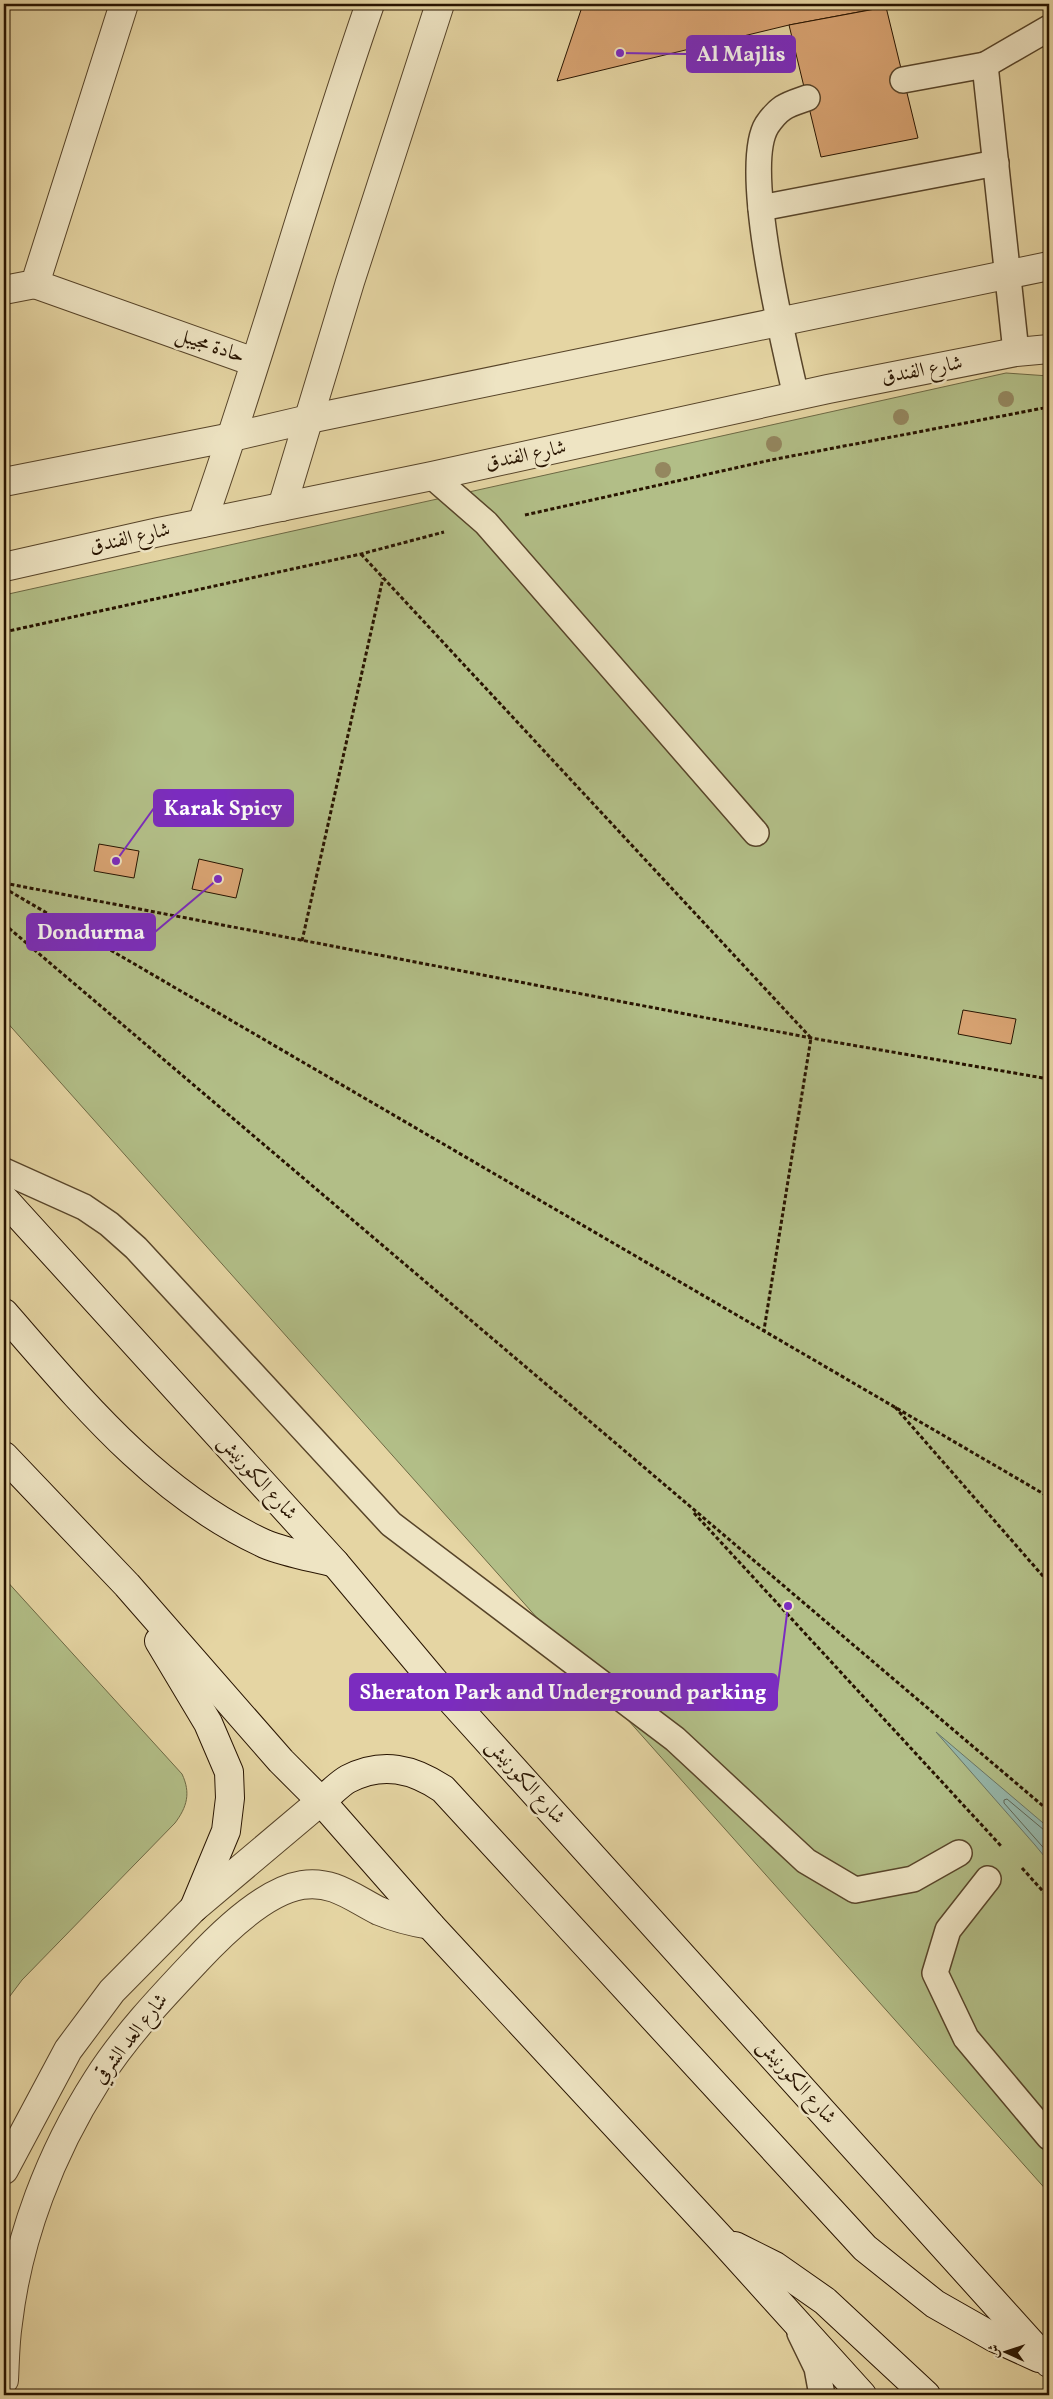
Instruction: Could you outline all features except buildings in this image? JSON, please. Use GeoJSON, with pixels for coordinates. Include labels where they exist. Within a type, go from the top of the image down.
{"type":"FeatureCollection","features":[{"type":"Feature","properties":{"kind":"street"},"geometry":{"type":"LineString","coordinates":[[4,290],[35,284],[124,4]]}},
{"type":"Feature","properties":{"kind":"street"},"geometry":{"type":"LineString","coordinates":[[254,362],[370,4]]}},
{"type":"Feature","properties":{"kind":"street"},"geometry":{"type":"LineString","coordinates":[[282,507],[440,4]]}},
{"type":"Feature","properties":{"kind":"street"},"geometry":{"type":"LineString","coordinates":[[4,482],[232,437],[309,419],[1049,266]]}},
{"type":"Feature","properties":{"kind":"street","name":"حادة مجيبل"},"geometry":{"type":"LineString","coordinates":[[35,284],[254,362],[232,437],[202,523]]}},
{"type":"Feature","properties":{"kind":"street","name":"شارع الفندق"},"geometry":{"type":"LineString","coordinates":[[4,567],[796,396],[1016,352],[1049,349]]}},
{"type":"Feature","properties":{"kind":"street","name":"شارع الكورنيش"},"geometry":{"type":"LineString","coordinates":[[4,1199],[335,1563],[433,1680],[1049,2363]]}},
{"type":"Feature","properties":{"kind":"street"},"geometry":{"type":"LineString","coordinates":[[4,1313],[97,1420],[141,1462],[209,1512],[266,1544],[335,1563]]}},
{"type":"Feature","properties":{"kind":"street"},"geometry":{"type":"LineString","coordinates":[[4,1456],[127,1586],[281,1761],[321,1801],[430,1925],[722,2240],[862,2395]]}},
{"type":"Feature","properties":{"kind":"street"},"geometry":{"type":"LineString","coordinates":[[127,1586],[208,1723],[229,1772],[230,1798],[226,1832],[194,1908]]}},
{"type":"Feature","properties":{"kind":"street","name":"شارع العد الشرقي"},"geometry":{"type":"LineString","coordinates":[[4,2170],[68,2050],[112,1991],[194,1908],[348,1779],[375,1770],[400,1770],[423,1775],[444,1789],[865,2248],[936,2304],[993,2337],[1049,2363]]}},
{"type":"Feature","properties":{"kind":"street","name":"شارع العد الشرقي"},"geometry":{"type":"LineString","coordinates":[[4,2380],[8,2322],[18,2266],[34,2212],[57,2151],[98,2079],[149,2010],[215,1940],[281,1890],[312,1884],[336,1887],[380,1911],[404,1920],[430,1925]]}},
{"type":"Feature","properties":{"kind":"street"},"geometry":{"type":"LineString","coordinates":[[722,2240],[775,2266],[824,2301],[926,2395]]}},
{"type":"Feature","properties":{"kind":"lane"},"geometry":{"type":"LineString","coordinates":[[903,80],[985,65],[1049,28]]}},
{"type":"Feature","properties":{"kind":"lane"},"geometry":{"type":"LineString","coordinates":[[985,65],[1009,273],[1016,352]]}},
{"type":"Feature","properties":{"kind":"lane"},"geometry":{"type":"LineString","coordinates":[[796,396],[780,323],[761,208],[758,154],[766,126],[782,107],[807,98]]}},
{"type":"Feature","properties":{"kind":"lane"},"geometry":{"type":"LineString","coordinates":[[761,208],[996,164]]}},
{"type":"Feature","properties":{"kind":"lane"},"geometry":{"type":"LineString","coordinates":[[432,476],[486,524],[756,833]]}},
{"type":"Feature","properties":{"kind":"lane"},"geometry":{"type":"LineString","coordinates":[[4,1171],[84,1207],[108,1224],[136,1248],[391,1524],[675,1739],[806,1861],[855,1890],[913,1879],[959,1853]]}},
{"type":"Feature","properties":{"kind":"lane"},"geometry":{"type":"LineString","coordinates":[[988,1879],[948,1930],[935,1973],[966,2038],[1049,2137]]}},
{"type":"Feature","properties":{"kind":"lane"},"geometry":{"type":"LineString","coordinates":[[796,2324],[817,2368],[822,2395]]}},
{"type":"Feature","properties":{"kind":"path"},"geometry":{"type":"LineString","coordinates":[[518,517],[770,460],[1049,407]]}},
{"type":"Feature","properties":{"kind":"path"},"geometry":{"type":"LineString","coordinates":[[4,632],[361,554],[445,532]]}},
{"type":"Feature","properties":{"kind":"path"},"geometry":{"type":"LineString","coordinates":[[361,554],[811,1038]]}},
{"type":"Feature","properties":{"kind":"path"},"geometry":{"type":"LineString","coordinates":[[302,941],[383,578]]}},
{"type":"Feature","properties":{"kind":"path"},"geometry":{"type":"LineString","coordinates":[[4,884],[811,1038],[1049,1079]]}},
{"type":"Feature","properties":{"kind":"path"},"geometry":{"type":"LineString","coordinates":[[4,888],[1049,1497]]}},
{"type":"Feature","properties":{"kind":"path"},"geometry":{"type":"LineString","coordinates":[[4,924],[1049,1811]]}},
{"type":"Feature","properties":{"kind":"path"},"geometry":{"type":"LineString","coordinates":[[764,1330],[811,1038]]}},
{"type":"Feature","properties":{"kind":"path"},"geometry":{"type":"LineString","coordinates":[[892,1405],[1049,1583]]}},
{"type":"Feature","properties":{"kind":"path"},"geometry":{"type":"LineString","coordinates":[[683,1502],[1009,1854]]}},
{"type":"Feature","properties":{"kind":"path"},"geometry":{"type":"LineString","coordinates":[[1015,1861],[1049,1898]]}},
{"type":"Feature","properties":{"kind":"green space"},"geometry":{"type":"Polygon","coordinates":[[[1006,373],[1049,376],[1049,2193],[4,1019],[4,595],[1006,373]]]}},
{"type":"Feature","properties":{"kind":"green space"},"geometry":{"type":"Polygon","coordinates":[[[4,1578],[182,1774],[187,1794],[185,1805],[175,1823],[22,1980],[4,2004],[4,1578]]]}},
{"type":"Feature","properties":{"kind":"water"},"geometry":{"type":"Polygon","coordinates":[[[936,1732],[1049,1828],[1049,1862],[1035,1845],[936,1732]]]}},
{"type":"Feature","properties":{"kind":"place","name":"Al Majlis"},"geometry":{"type":"Point","coordinates":[620,53]}},
{"type":"Feature","properties":{"kind":"place","name":"Karak Spicy"},"geometry":{"type":"Point","coordinates":[116,861]}},
{"type":"Feature","properties":{"kind":"place","name":"Dondurma"},"geometry":{"type":"Point","coordinates":[218,879]}},
{"type":"Feature","properties":{"kind":"place","name":"Sheraton Park and Underground parking"},"geometry":{"type":"Point","coordinates":[788,1606]}}]}
